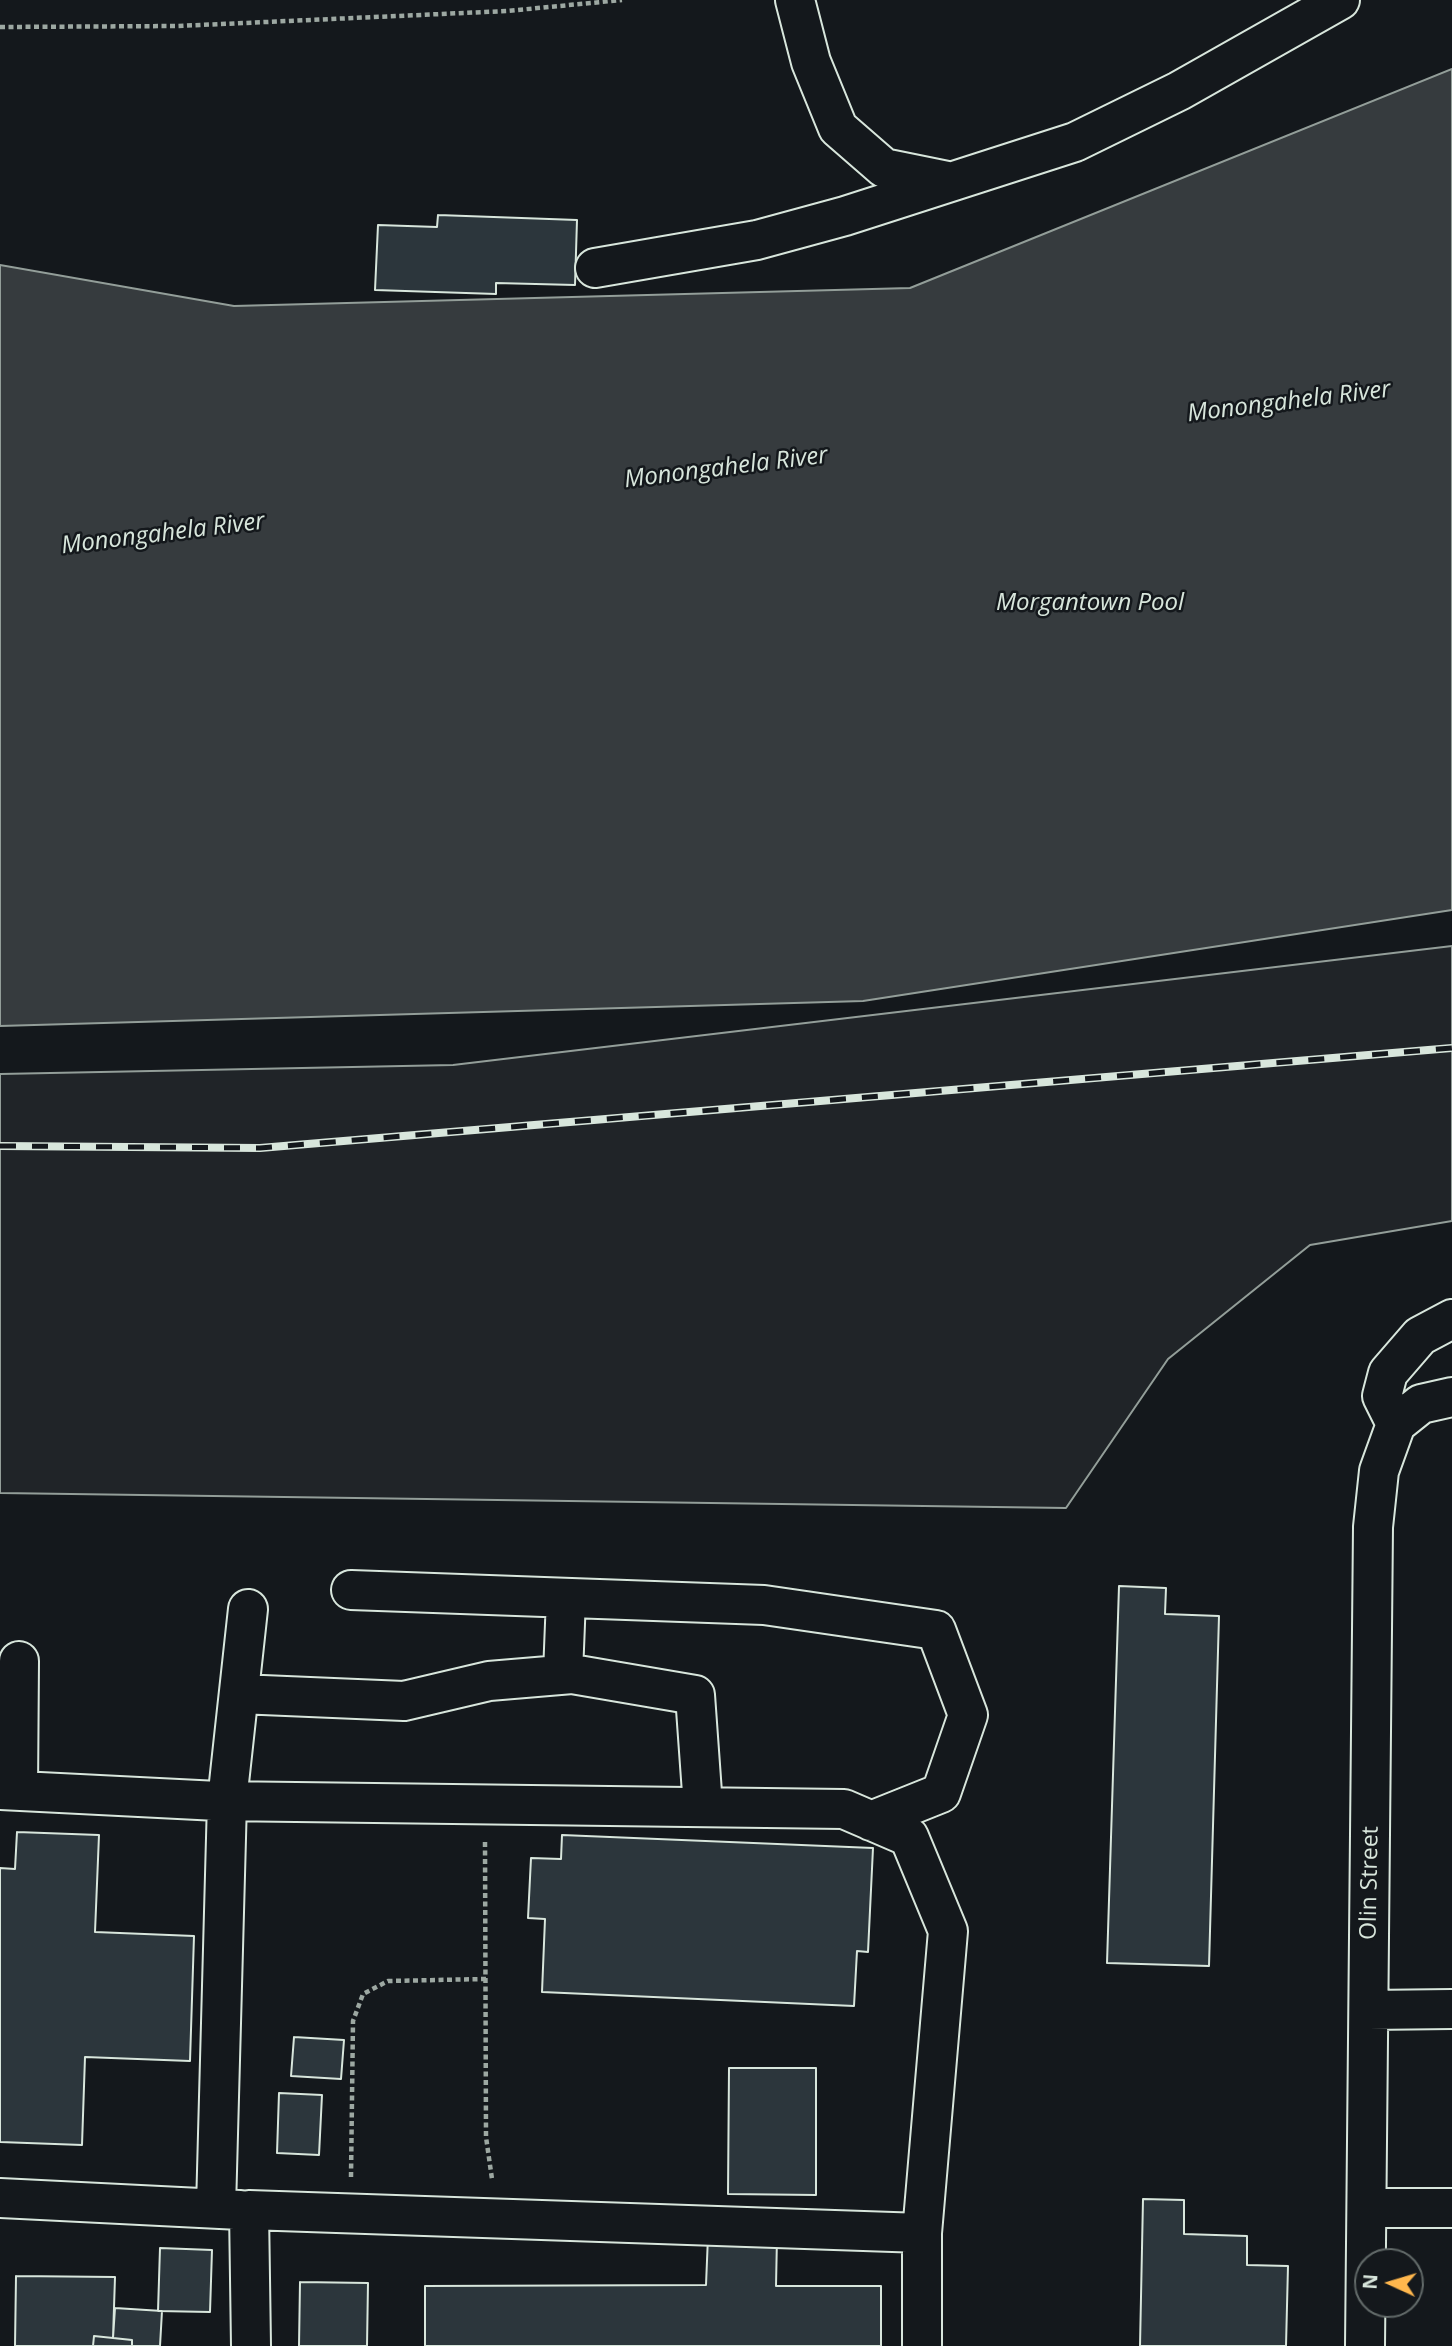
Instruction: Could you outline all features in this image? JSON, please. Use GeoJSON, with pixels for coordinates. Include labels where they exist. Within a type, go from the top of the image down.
{"type":"FeatureCollection","features":[{"type":"Feature","properties":{"kind":"street"},"geometry":{"type":"LineString","coordinates":[[796,0],[811,62],[838,128],[884,168],[954,182]]}},
{"type":"Feature","properties":{"kind":"street"},"geometry":{"type":"LineString","coordinates":[[595,268],[757,240],[845,216],[1075,142],[1179,91],[1340,0]]}},
{"type":"Feature","properties":{"kind":"street"},"geometry":{"type":"LineString","coordinates":[[1452,1319],[1420,1336],[1388,1373],[1382,1396],[1396,1424],[1421,1404],[1452,1397]]}},
{"type":"Feature","properties":{"kind":"street","name":"Olin Street"},"geometry":{"type":"LineString","coordinates":[[1364,2346],[1373,1527],[1378,1471],[1396,1424]]}},
{"type":"Feature","properties":{"kind":"street"},"geometry":{"type":"LineString","coordinates":[[351,1590],[764,1605],[936,1630],[968,1715],[940,1793],[871,1821]]}},
{"type":"Feature","properties":{"kind":"street"},"geometry":{"type":"LineString","coordinates":[[564,1674],[566,1598]]}},
{"type":"Feature","properties":{"kind":"street"},"geometry":{"type":"LineString","coordinates":[[248,1609],[227,1801],[232,2209],[251,2346]]}},
{"type":"Feature","properties":{"kind":"street"},"geometry":{"type":"LineString","coordinates":[[19,1661],[9,1791],[227,1801],[844,1809],[909,1838],[948,1931],[922,2233],[922,2346]]}},
{"type":"Feature","properties":{"kind":"street"},"geometry":{"type":"LineString","coordinates":[[239,1694],[404,1701],[489,1681],[572,1674],[695,1696],[703,1807]]}},
{"type":"Feature","properties":{"kind":"street"},"geometry":{"type":"LineString","coordinates":[[1369,2010],[1452,2010]]}},
{"type":"Feature","properties":{"kind":"street"},"geometry":{"type":"LineString","coordinates":[[0,2198],[232,2209],[922,2233]]}},
{"type":"Feature","properties":{"kind":"street"},"geometry":{"type":"LineString","coordinates":[[1367,2208],[1452,2208]]}},
{"type":"Feature","properties":{"kind":"path"},"geometry":{"type":"LineString","coordinates":[[0,27],[192,25],[507,11],[622,0]]}},
{"type":"Feature","properties":{"kind":"path"},"geometry":{"type":"LineString","coordinates":[[485,1804],[486,2137],[498,2218]]}},
{"type":"Feature","properties":{"kind":"path"},"geometry":{"type":"LineString","coordinates":[[351,2213],[353,2021],[363,1994],[388,1981],[486,1979]]}},
{"type":"Feature","properties":{"kind":"shaded area"},"geometry":{"type":"Polygon","coordinates":[[[1452,946],[1452,1221],[1310,1245],[1168,1359],[1066,1508],[0,1493],[0,1074],[453,1065],[1452,946]]]}},
{"type":"Feature","properties":{"kind":"water","name":"Morgantown Pool"},"geometry":{"type":"Polygon","coordinates":[[[1452,69],[1452,910],[863,1001],[0,1026],[0,265],[234,306],[910,288],[1452,69]]]}},
{"type":"Feature","properties":{"kind":"building"},"geometry":{"type":"Polygon","coordinates":[[[438,215],[577,220],[575,285],[496,283],[496,294],[375,290],[378,225],[437,227],[438,215]]]}},
{"type":"Feature","properties":{"kind":"building"},"geometry":{"type":"Polygon","coordinates":[[[1119,1586],[1166,1588],[1165,1614],[1219,1616],[1209,1966],[1107,1963],[1119,1586]]]}},
{"type":"Feature","properties":{"kind":"building"},"geometry":{"type":"Polygon","coordinates":[[[17,1832],[99,1835],[95,1932],[194,1936],[190,2061],[85,2057],[82,2145],[0,2142],[0,1868],[15,1869],[17,1832]]]}},
{"type":"Feature","properties":{"kind":"building"},"geometry":{"type":"Polygon","coordinates":[[[562,1835],[873,1848],[868,1952],[857,1951],[854,2006],[542,1992],[545,1919],[528,1918],[531,1858],[561,1859],[562,1835]]]}},
{"type":"Feature","properties":{"kind":"building"},"geometry":{"type":"Polygon","coordinates":[[[294,2037],[344,2040],[341,2079],[291,2076],[294,2037]]]}},
{"type":"Feature","properties":{"kind":"building"},"geometry":{"type":"Polygon","coordinates":[[[729,2068],[816,2068],[816,2195],[728,2194],[729,2068]]]}},
{"type":"Feature","properties":{"kind":"building"},"geometry":{"type":"Polygon","coordinates":[[[279,2093],[322,2095],[319,2155],[277,2153],[279,2093]]]}},
{"type":"Feature","properties":{"kind":"building"},"geometry":{"type":"Polygon","coordinates":[[[1143,2199],[1184,2200],[1184,2234],[1247,2236],[1247,2265],[1288,2266],[1286,2346],[1140,2346],[1143,2199]]]}},
{"type":"Feature","properties":{"kind":"building"},"geometry":{"type":"Polygon","coordinates":[[[708,2236],[777,2237],[776,2286],[881,2286],[881,2346],[425,2346],[425,2286],[706,2285],[708,2236]]]}},
{"type":"Feature","properties":{"kind":"building"},"geometry":{"type":"Polygon","coordinates":[[[160,2248],[212,2250],[210,2312],[158,2311],[160,2248]]]}},
{"type":"Feature","properties":{"kind":"building"},"geometry":{"type":"Polygon","coordinates":[[[16,2276],[115,2277],[113,2338],[94,2336],[93,2346],[15,2346],[16,2276]]]}},
{"type":"Feature","properties":{"kind":"building"},"geometry":{"type":"Polygon","coordinates":[[[300,2282],[368,2283],[367,2346],[299,2346],[300,2282]]]}},
{"type":"Feature","properties":{"kind":"building"},"geometry":{"type":"Polygon","coordinates":[[[115,2308],[162,2311],[160,2346],[132,2346],[132,2340],[113,2338],[115,2308]]]}},
{"type":"Feature","properties":{"kind":"building"},"geometry":{"type":"Polygon","coordinates":[[[94,2336],[132,2340],[132,2346],[93,2346],[94,2336]]]}},
{"type":"Feature","properties":{"kind":"railway"},"geometry":{"type":"LineString","coordinates":[[0,1146],[260,1148],[1452,1048]]}},
{"type":"Feature","properties":{"kind":"water label","name":"Monongahela River"},"geometry":{"type":"Point","coordinates":[1289,402]}},
{"type":"Feature","properties":{"kind":"water label","name":"Monongahela River"},"geometry":{"type":"Point","coordinates":[726,468]}},
{"type":"Feature","properties":{"kind":"water label","name":"Monongahela River"},"geometry":{"type":"Point","coordinates":[163,534]}}]}
